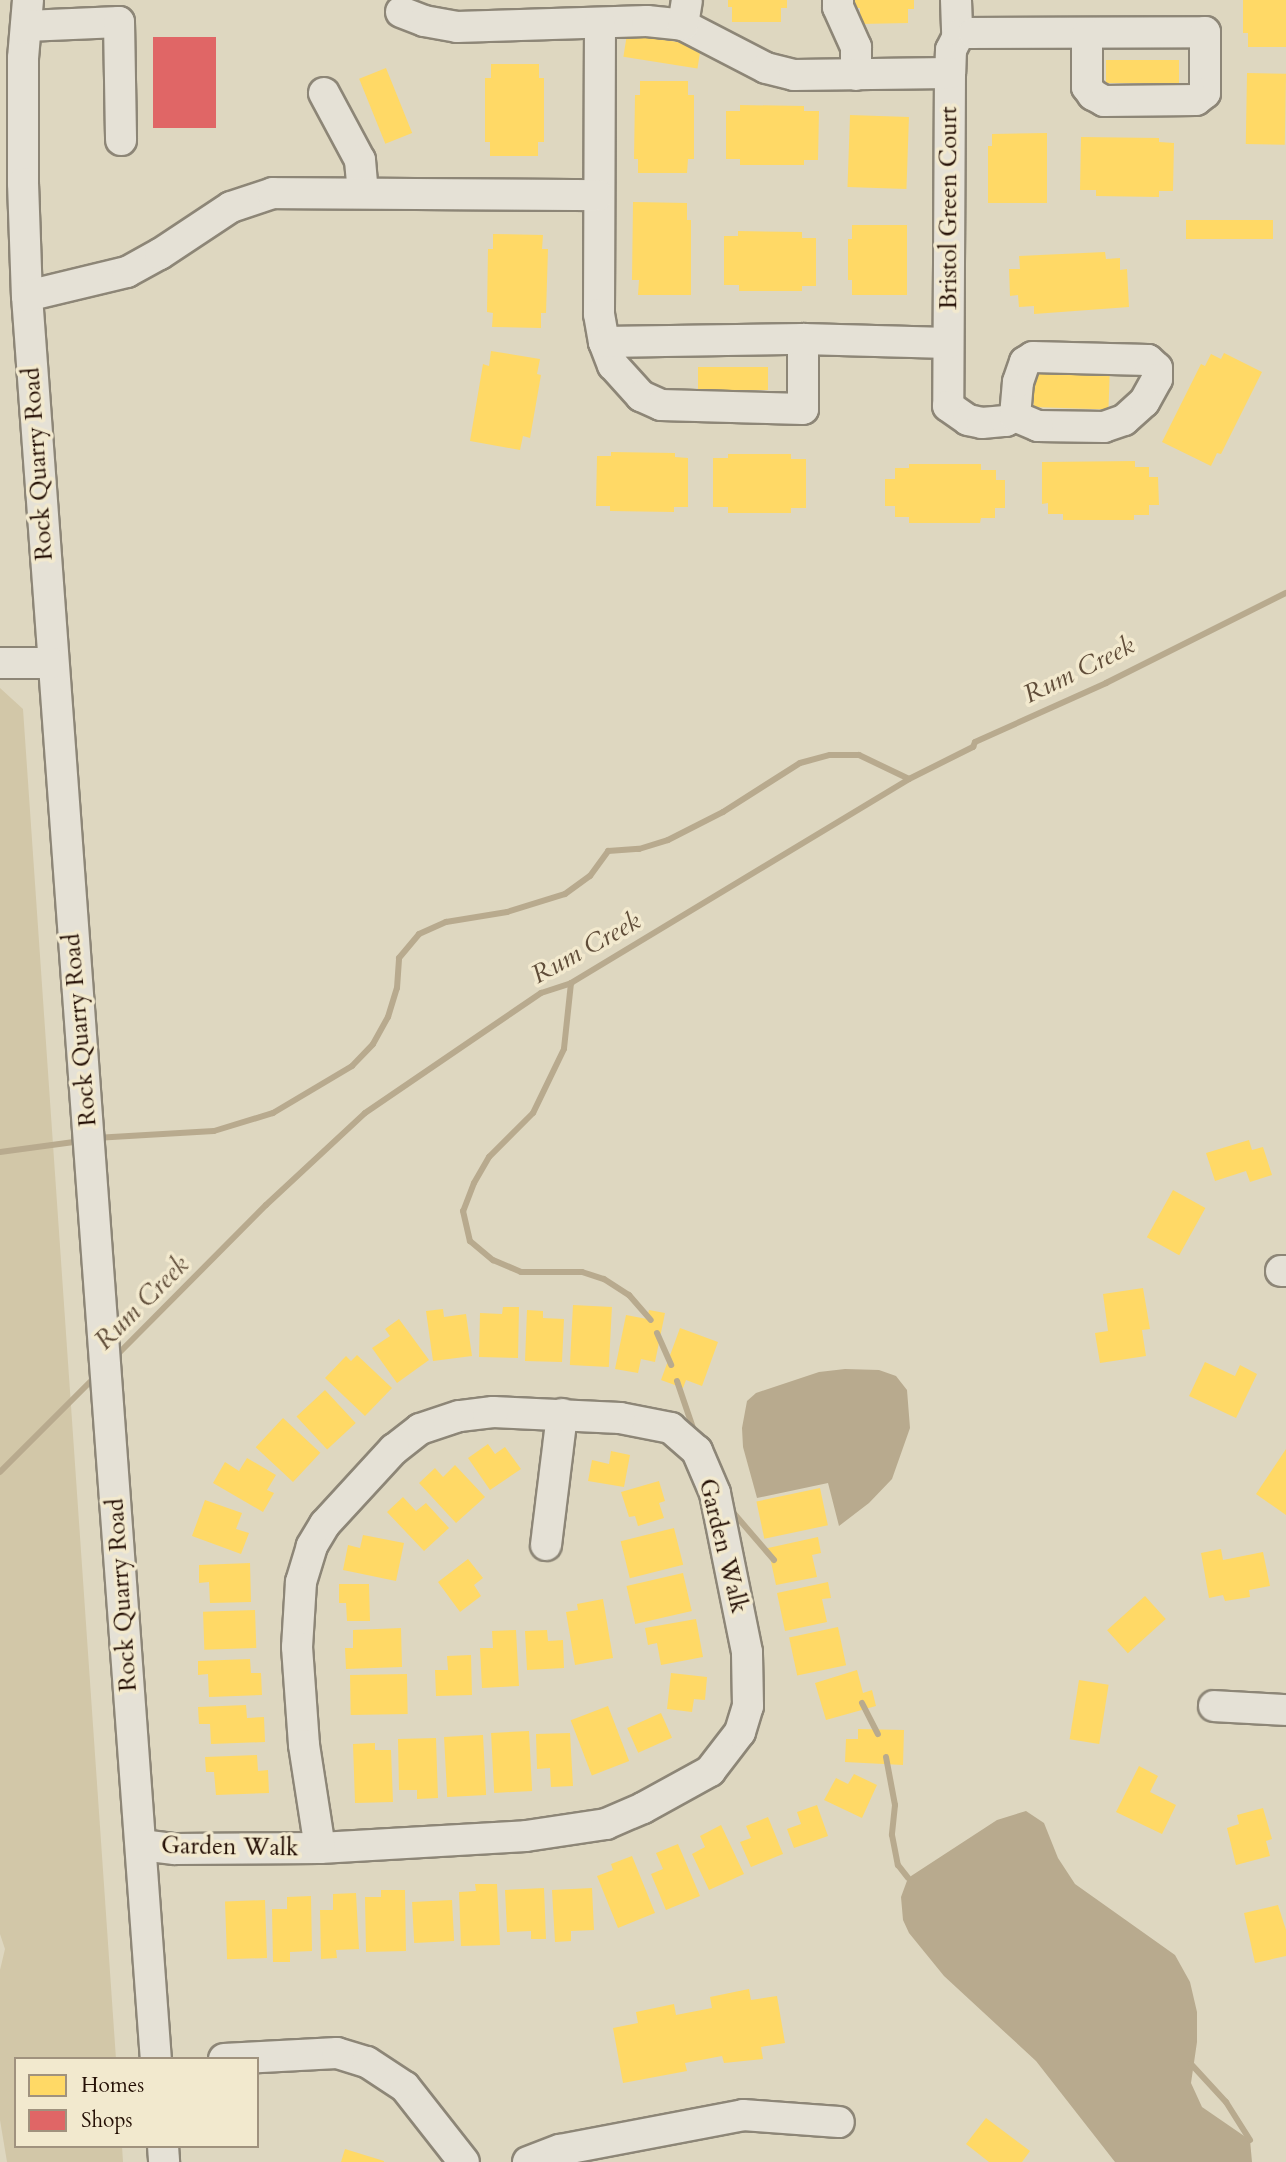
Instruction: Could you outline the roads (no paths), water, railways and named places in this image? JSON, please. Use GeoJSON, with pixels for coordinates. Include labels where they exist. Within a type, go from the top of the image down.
{"type":"FeatureCollection","features":[{"type":"Feature","properties":{"kind":"street"},"geometry":{"type":"LineString","coordinates":[[838,0],[838,7],[856,47],[856,75]]}},
{"type":"Feature","properties":{"kind":"street","name":"Bristol Green Court"},"geometry":{"type":"LineString","coordinates":[[956,0],[957,38],[951,50],[950,73],[948,406],[968,420],[982,423],[1006,421],[1016,415]]}},
{"type":"Feature","properties":{"kind":"street"},"geometry":{"type":"LineString","coordinates":[[27,13],[119,11],[121,140]]}},
{"type":"Feature","properties":{"kind":"street","name":"Bristol Green Court"},"geometry":{"type":"LineString","coordinates":[[401,12],[425,21],[457,27],[600,24],[647,21],[685,13],[766,68],[794,75],[950,73]]}},
{"type":"Feature","properties":{"kind":"street","name":"Rock Quarry Road"},"geometry":{"type":"LineString","coordinates":[[27,13],[11,182],[27,296],[156,2057]]}},
{"type":"Feature","properties":{"kind":"street"},"geometry":{"type":"LineString","coordinates":[[600,24],[599,314],[604,342],[613,365],[641,397],[660,405],[803,409],[803,339]]}},
{"type":"Feature","properties":{"kind":"street"},"geometry":{"type":"LineString","coordinates":[[957,38],[962,33],[1087,34]]}},
{"type":"Feature","properties":{"kind":"street"},"geometry":{"type":"LineString","coordinates":[[324,93],[360,160],[363,192]]}},
{"type":"Feature","properties":{"kind":"street"},"geometry":{"type":"LineString","coordinates":[[27,296],[127,272],[160,254],[232,206],[273,193],[598,195]]}},
{"type":"Feature","properties":{"kind":"street","name":"Bristol Green Court"},"geometry":{"type":"LineString","coordinates":[[604,342],[803,339],[948,343]]}},
{"type":"Feature","properties":{"kind":"street"},"geometry":{"type":"LineString","coordinates":[[0,663],[52,663]]}},
{"type":"Feature","properties":{"kind":"street","name":"Garden Walk"},"geometry":{"type":"LineString","coordinates":[[141,1845],[175,1850],[320,1848],[526,1836],[606,1824],[643,1808],[710,1770],[740,1732],[748,1706],[747,1652],[715,1493],[697,1451],[670,1429],[620,1418],[482,1413],[459,1416],[420,1429],[394,1449],[325,1524],[312,1546],[301,1582],[297,1647],[304,1745],[320,1848]]}},
{"type":"Feature","properties":{"kind":"street"},"geometry":{"type":"LineString","coordinates":[[546,1545],[562,1414]]}},
{"type":"Feature","properties":{"kind":"street"},"geometry":{"type":"LineString","coordinates":[[1214,1706],[1286,1710]]}},
{"type":"Feature","properties":{"kind":"street"},"geometry":{"type":"LineString","coordinates":[[259,2057],[337,2053],[367,2062],[405,2087],[464,2162]]}},
{"type":"Feature","properties":{"kind":"street"},"geometry":{"type":"LineString","coordinates":[[528,2162],[561,2150],[744,2115],[839,2122]]}},
{"type":"Feature","properties":{"kind":"waterway","name":"Rum Creek"},"geometry":{"type":"LineString","coordinates":[[115,1357],[266,1205],[365,1113],[541,993],[571,983],[909,779],[973,747],[975,742],[1106,683],[1286,593]]}},
{"type":"Feature","properties":{"kind":"waterway"},"geometry":{"type":"LineString","coordinates":[[95,1138],[214,1131],[273,1113],[352,1066],[373,1044],[388,1017],[397,988],[399,958],[419,934],[446,922],[507,912],[565,894],[590,876],[608,851],[639,849],[668,840],[723,812],[800,763],[830,755],[859,755],[909,779]]}},
{"type":"Feature","properties":{"kind":"waterway"},"geometry":{"type":"LineString","coordinates":[[571,983],[564,1049],[533,1113],[489,1157],[474,1183],[463,1211],[470,1241],[493,1260],[521,1272],[582,1272],[604,1279],[629,1295],[651,1320]]}},
{"type":"Feature","properties":{"kind":"waterway"},"geometry":{"type":"LineString","coordinates":[[0,1152],[81,1141]]}},
{"type":"Feature","properties":{"kind":"waterway"},"geometry":{"type":"LineString","coordinates":[[657,1333],[671,1365]]}},
{"type":"Feature","properties":{"kind":"waterway","name":"Rum Creek"},"geometry":{"type":"LineString","coordinates":[[0,1472],[95,1377]]}},
{"type":"Feature","properties":{"kind":"waterway"},"geometry":{"type":"LineString","coordinates":[[677,1381],[695,1434]]}},
{"type":"Feature","properties":{"kind":"waterway"},"geometry":{"type":"LineString","coordinates":[[731,1510],[774,1560]]}},
{"type":"Feature","properties":{"kind":"waterway"},"geometry":{"type":"LineString","coordinates":[[862,1703],[878,1734]]}},
{"type":"Feature","properties":{"kind":"waterway"},"geometry":{"type":"LineString","coordinates":[[886,1757],[895,1805],[892,1835],[898,1865],[908,1878]]}},
{"type":"Feature","properties":{"kind":"waterway"},"geometry":{"type":"LineString","coordinates":[[1191,2064],[1226,2102],[1250,2140]]}}]}
